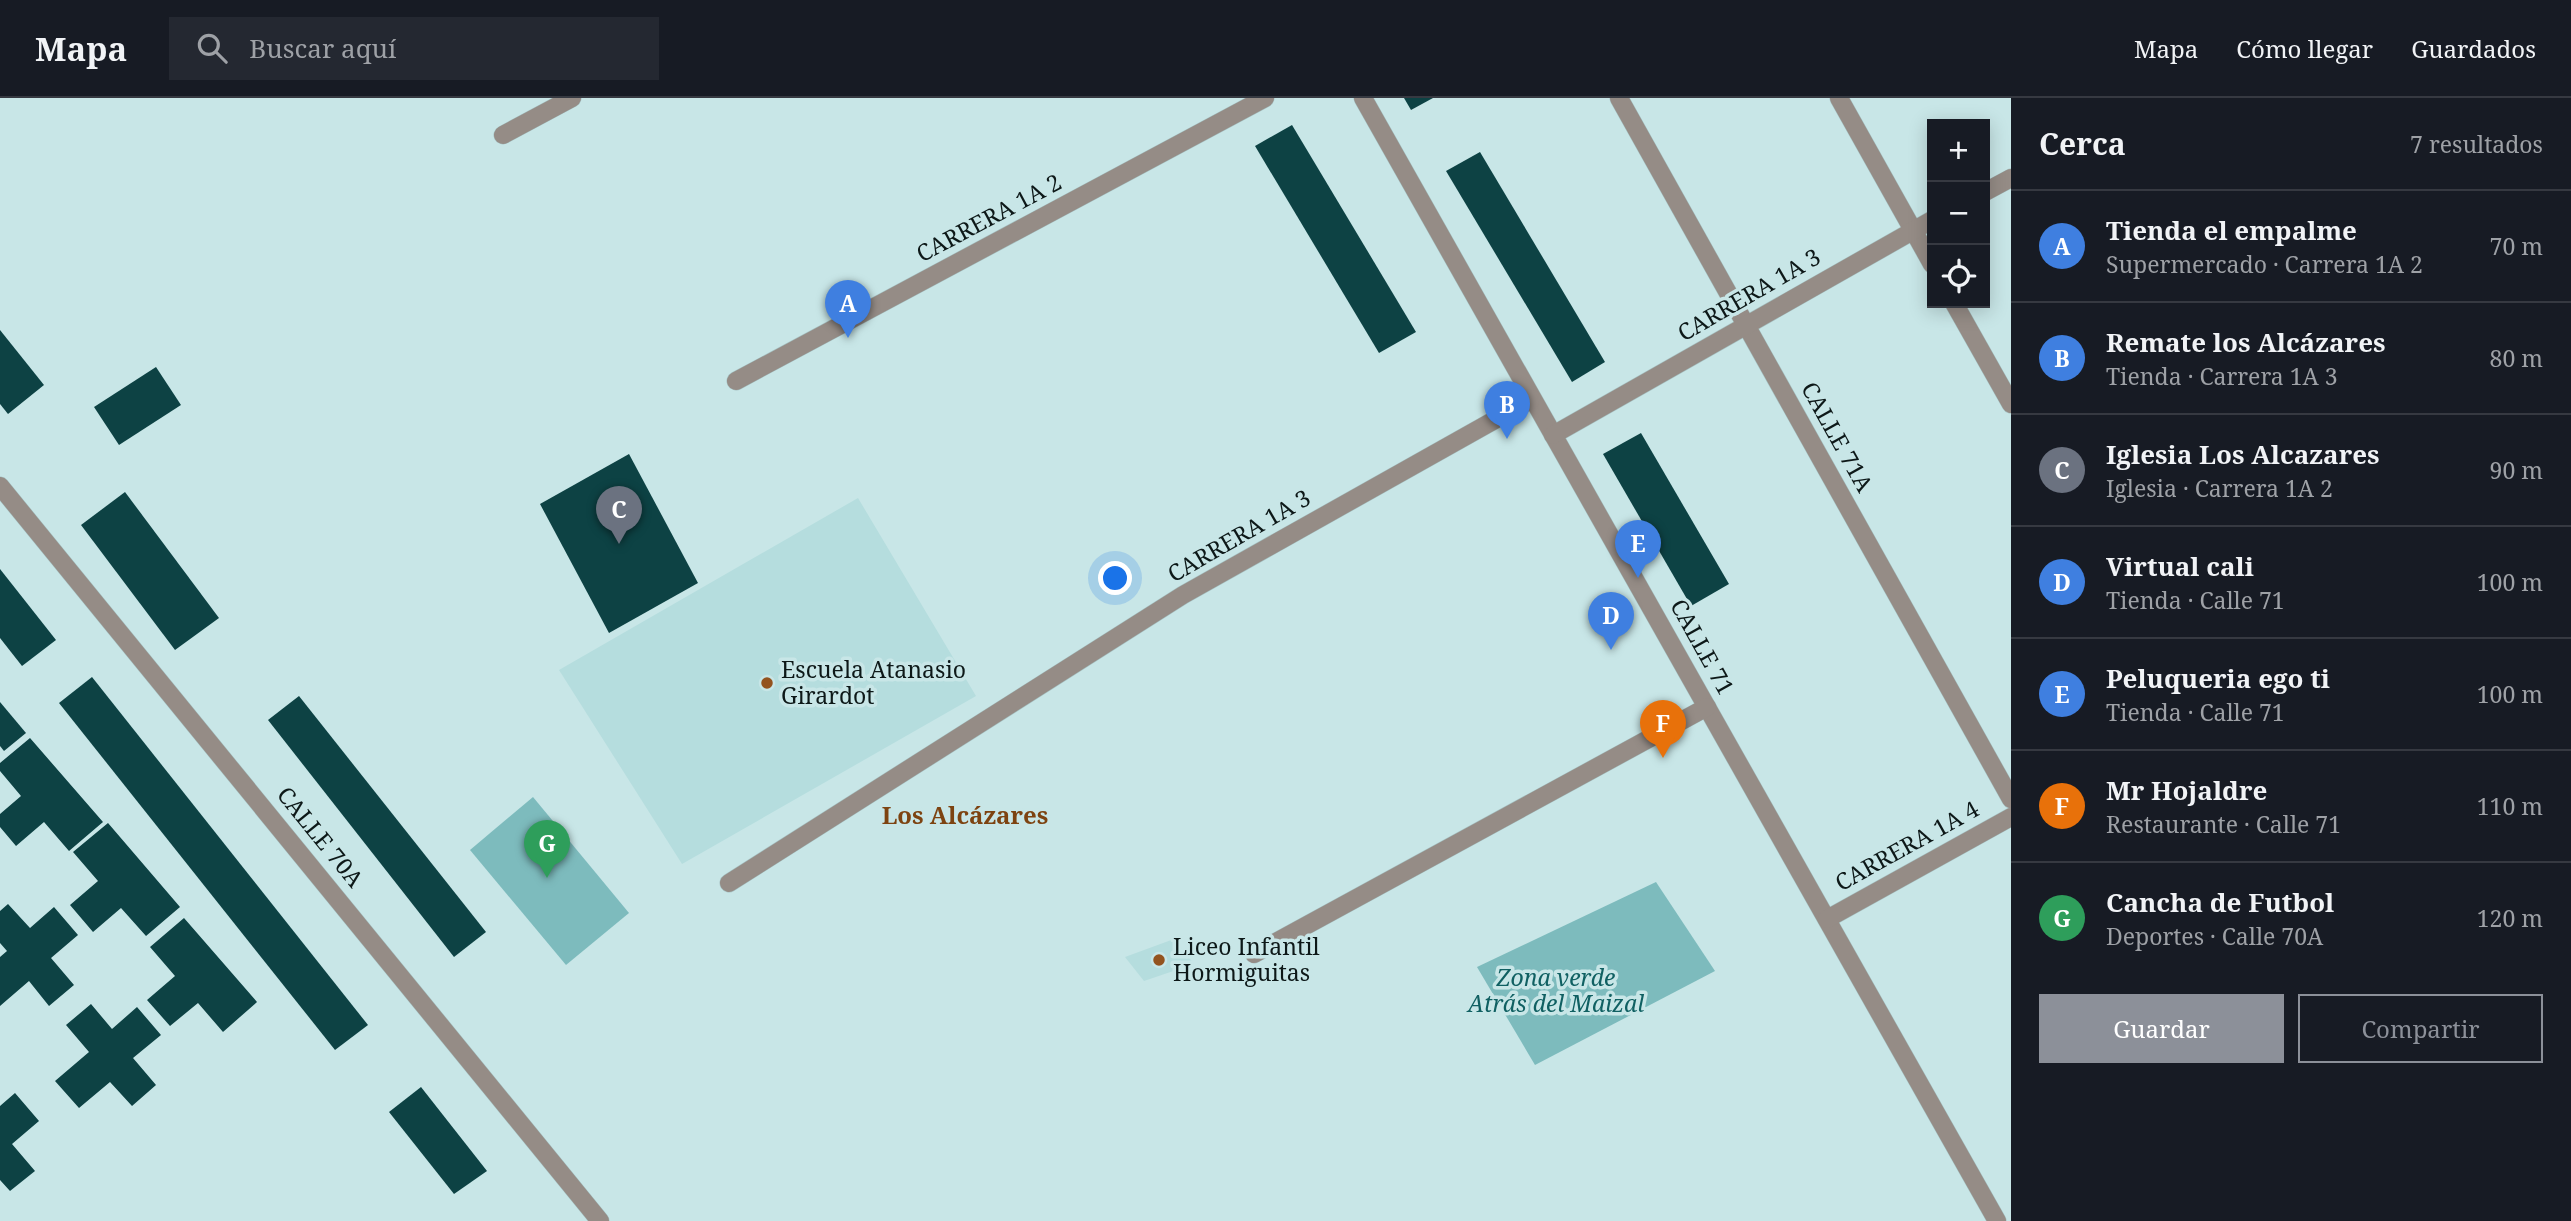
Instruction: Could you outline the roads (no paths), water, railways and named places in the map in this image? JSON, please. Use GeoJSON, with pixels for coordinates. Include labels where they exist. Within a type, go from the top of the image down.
{"type":"FeatureCollection","features":[{"type":"Feature","properties":{"kind":"street"},"geometry":{"type":"LineString","coordinates":[[503,135],[572,98]]}},
{"type":"Feature","properties":{"kind":"street","name":"CARRERA 1A 2"},"geometry":{"type":"LineString","coordinates":[[736,381],[1265,98]]}},
{"type":"Feature","properties":{"kind":"street","name":"CALLE 71"},"geometry":{"type":"LineString","coordinates":[[1363,98],[1997,1221]]}},
{"type":"Feature","properties":{"kind":"street","name":"CALLE 71A"},"geometry":{"type":"LineString","coordinates":[[1619,98],[2011,799]]}},
{"type":"Feature","properties":{"kind":"street"},"geometry":{"type":"LineString","coordinates":[[1839,98],[1927,255]]}},
{"type":"Feature","properties":{"kind":"street"},"geometry":{"type":"LineString","coordinates":[[1990,189],[2011,178]]}},
{"type":"Feature","properties":{"kind":"street","name":"CARRERA 1A 3"},"geometry":{"type":"LineString","coordinates":[[1553,435],[1927,223]]}},
{"type":"Feature","properties":{"kind":"street"},"geometry":{"type":"LineString","coordinates":[[1957,308],[2011,404]]}},
{"type":"Feature","properties":{"kind":"street","name":"CARRERA 1A 3"},"geometry":{"type":"LineString","coordinates":[[729,883],[1183,595],[1532,399]]}},
{"type":"Feature","properties":{"kind":"street","name":"CALLE 70A"},"geometry":{"type":"LineString","coordinates":[[0,486],[600,1221]]}},
{"type":"Feature","properties":{"kind":"street"},"geometry":{"type":"LineString","coordinates":[[1254,954],[1707,707]]}},
{"type":"Feature","properties":{"kind":"street","name":"CARRERA 1A 4"},"geometry":{"type":"LineString","coordinates":[[1827,919],[2011,817]]}},
{"type":"Feature","properties":{"kind":"place","name":"Tienda el empalme"},"geometry":{"type":"Point","coordinates":[848,338]}},
{"type":"Feature","properties":{"kind":"place","name":"Remate los Alcázares"},"geometry":{"type":"Point","coordinates":[1507,439]}},
{"type":"Feature","properties":{"kind":"place","name":"Iglesia Los Alcazares"},"geometry":{"type":"Point","coordinates":[619,544]}},
{"type":"Feature","properties":{"kind":"place","name":"Peluqueria ego ti"},"geometry":{"type":"Point","coordinates":[1638,578]}},
{"type":"Feature","properties":{"kind":"place","name":"Virtual cali"},"geometry":{"type":"Point","coordinates":[1611,650]}},
{"type":"Feature","properties":{"kind":"place","name":"Escuela Atanasio Girardot"},"geometry":{"type":"Point","coordinates":[767,683]}},
{"type":"Feature","properties":{"kind":"place","name":"Mr Hojaldre"},"geometry":{"type":"Point","coordinates":[1663,758]}},
{"type":"Feature","properties":{"kind":"place","name":"Cancha de Futbol"},"geometry":{"type":"Point","coordinates":[547,878]}},
{"type":"Feature","properties":{"kind":"place","name":"Liceo Infantil Hormiguitas"},"geometry":{"type":"Point","coordinates":[1159,960]}},
{"type":"Feature","properties":{"kind":"district","name":"Los Alcázares"},"geometry":{"type":"Point","coordinates":[965,816]}},
{"type":"Feature","properties":{"kind":"park label","name":"Zona verde Atrás del Maizal"},"geometry":{"type":"Point","coordinates":[1556,991]}}]}
